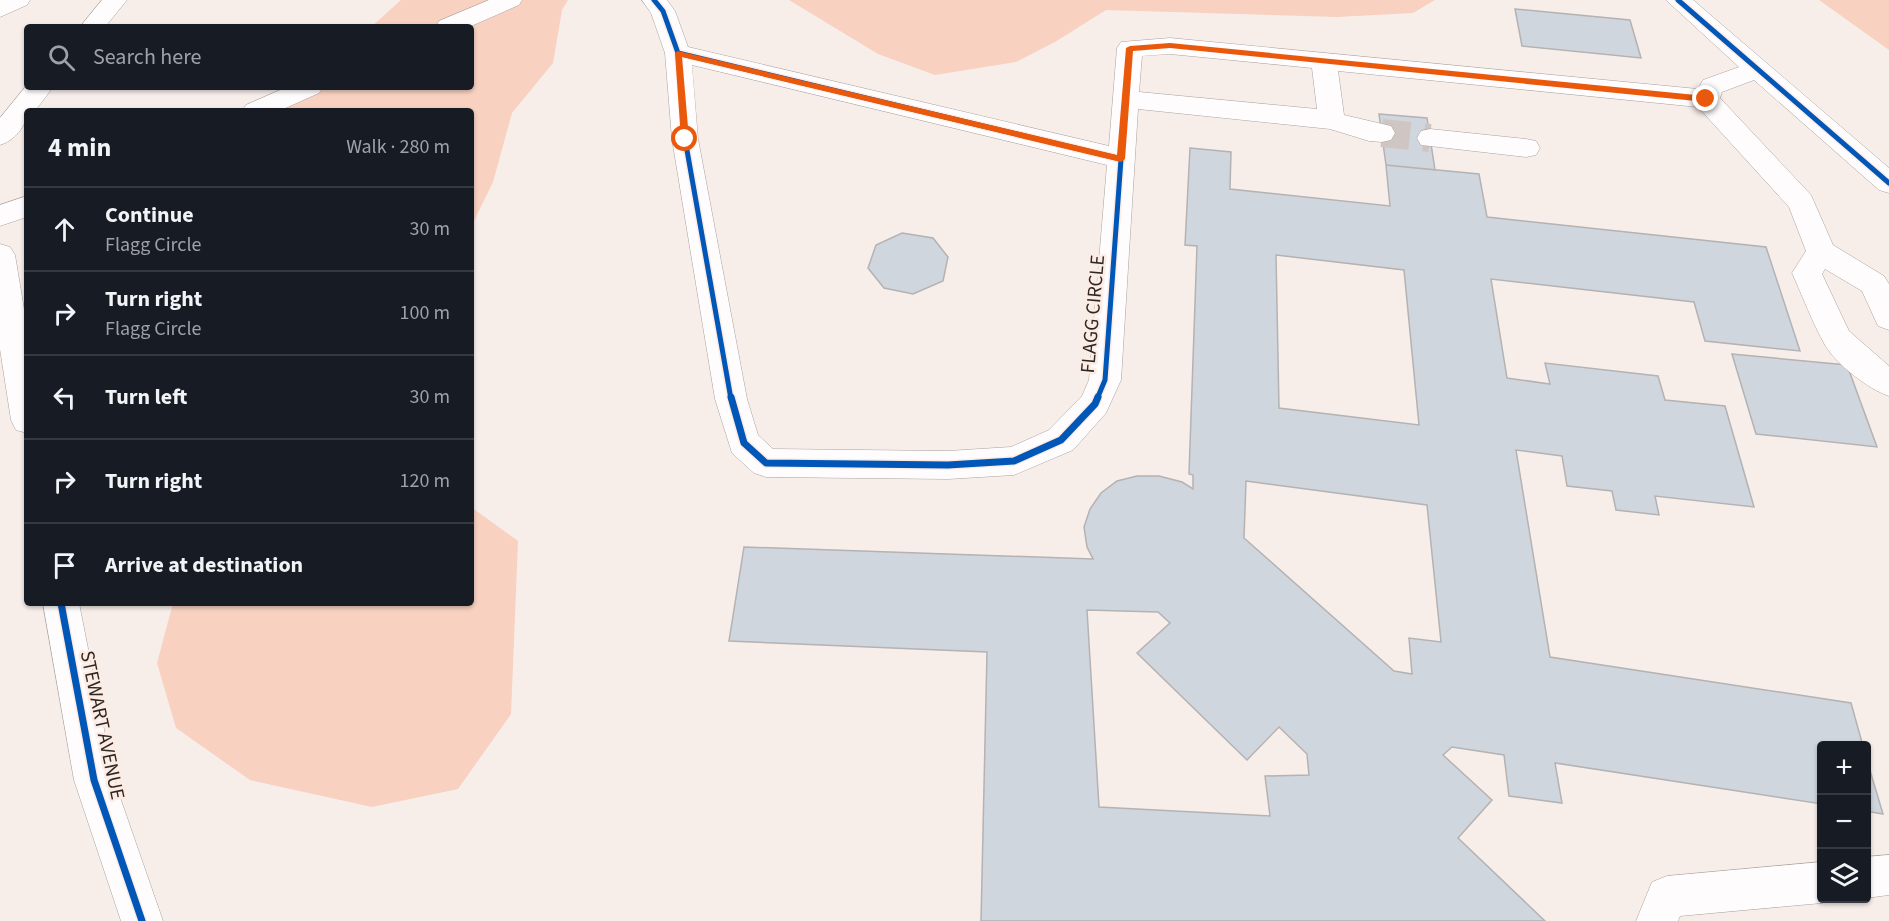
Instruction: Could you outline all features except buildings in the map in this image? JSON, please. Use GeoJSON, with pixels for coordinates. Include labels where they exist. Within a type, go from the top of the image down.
{"type":"FeatureCollection","features":[{"type":"Feature","properties":{"kind":"street"},"geometry":{"type":"LineString","coordinates":[[0,9],[18,0]]}},
{"type":"Feature","properties":{"kind":"street"},"geometry":{"type":"LineString","coordinates":[[95,24],[115,0]]}},
{"type":"Feature","properties":{"kind":"street"},"geometry":{"type":"LineString","coordinates":[[455,24],[510,0]]}},
{"type":"Feature","properties":{"kind":"street","name":"FLAGG CIRCLE"},"geometry":{"type":"LineString","coordinates":[[654,0],[663,11],[678,53],[685,139],[731,399],[744,442],[766,463],[948,465],[1014,461],[1061,440],[1095,404],[1105,380],[1130,48],[1170,46],[1324,62]]}},
{"type":"Feature","properties":{"kind":"street"},"geometry":{"type":"LineString","coordinates":[[1678,0],[1889,183]]}},
{"type":"Feature","properties":{"kind":"street"},"geometry":{"type":"LineString","coordinates":[[678,53],[1121,159]]}},
{"type":"Feature","properties":{"kind":"street"},"geometry":{"type":"LineString","coordinates":[[1330,120],[1324,62],[1706,99],[1801,202],[1821,252],[1874,284],[1889,318]]}},
{"type":"Feature","properties":{"kind":"street"},"geometry":{"type":"LineString","coordinates":[[1706,99],[1712,86],[1758,69]]}},
{"type":"Feature","properties":{"kind":"street"},"geometry":{"type":"LineString","coordinates":[[0,136],[38,90]]}},
{"type":"Feature","properties":{"kind":"street"},"geometry":{"type":"LineString","coordinates":[[262,108],[303,90]]}},
{"type":"Feature","properties":{"kind":"street"},"geometry":{"type":"LineString","coordinates":[[1126,99],[1330,120],[1369,132],[1382,133]]}},
{"type":"Feature","properties":{"kind":"street"},"geometry":{"type":"LineString","coordinates":[[1430,138],[1526,148]]}},
{"type":"Feature","properties":{"kind":"street"},"geometry":{"type":"LineString","coordinates":[[0,216],[24,207]]}},
{"type":"Feature","properties":{"kind":"street"},"geometry":{"type":"LineString","coordinates":[[1821,252],[1807,273],[1837,339],[1866,367],[1889,383]]}},
{"type":"Feature","properties":{"kind":"street"},"geometry":{"type":"LineString","coordinates":[[0,255],[24,402]]}},
{"type":"Feature","properties":{"kind":"street","name":"STEWART AVENUE"},"geometry":{"type":"LineString","coordinates":[[62,606],[94,780],[142,921]]}},
{"type":"Feature","properties":{"kind":"street"},"geometry":{"type":"LineString","coordinates":[[1871,877],[1889,875]]}},
{"type":"Feature","properties":{"kind":"street"},"geometry":{"type":"LineString","coordinates":[[1657,921],[1667,897],[1817,882]]}},
{"type":"Feature","properties":{"kind":"shaded area"},"geometry":{"type":"Polygon","coordinates":[[[401,0],[568,0],[562,10],[553,63],[512,113],[493,182],[474,221],[474,108],[281,108],[301,90],[474,90],[474,24],[374,24],[401,0]]]}},
{"type":"Feature","properties":{"kind":"shaded area"},"geometry":{"type":"Polygon","coordinates":[[[789,0],[1435,0],[1413,13],[1337,17],[1106,10],[1055,42],[1016,62],[935,75],[878,54],[789,0]]]}},
{"type":"Feature","properties":{"kind":"shaded area"},"geometry":{"type":"Polygon","coordinates":[[[1819,0],[1889,0],[1889,50],[1819,0]]]}},
{"type":"Feature","properties":{"kind":"shaded area"},"geometry":{"type":"Polygon","coordinates":[[[474,509],[518,541],[511,714],[458,789],[372,807],[250,780],[176,728],[157,663],[172,606],[474,606],[474,509]]]}},
{"type":"Feature","properties":{"kind":"tunnel"},"geometry":{"type":"LineString","coordinates":[[1382,133],[1430,138]]}},
{"type":"Feature","properties":{"kind":"cycle path"},"geometry":{"type":"LineString","coordinates":[[654,0],[663,11],[678,53],[685,139],[731,399],[744,443],[766,463],[948,465],[1014,461],[1061,440],[1095,404],[1105,380],[1121,159],[678,53]]}},
{"type":"Feature","properties":{"kind":"cycle path"},"geometry":{"type":"LineString","coordinates":[[1678,0],[1889,183]]}},
{"type":"Feature","properties":{"kind":"cycle path"},"geometry":{"type":"LineString","coordinates":[[62,606],[94,780],[142,921]]}},
{"type":"Feature","properties":{"kind":"route"},"geometry":{"type":"LineString","coordinates":[[685,139],[678,53],[1121,159],[1130,48],[1170,46],[1706,99]]}}]}
